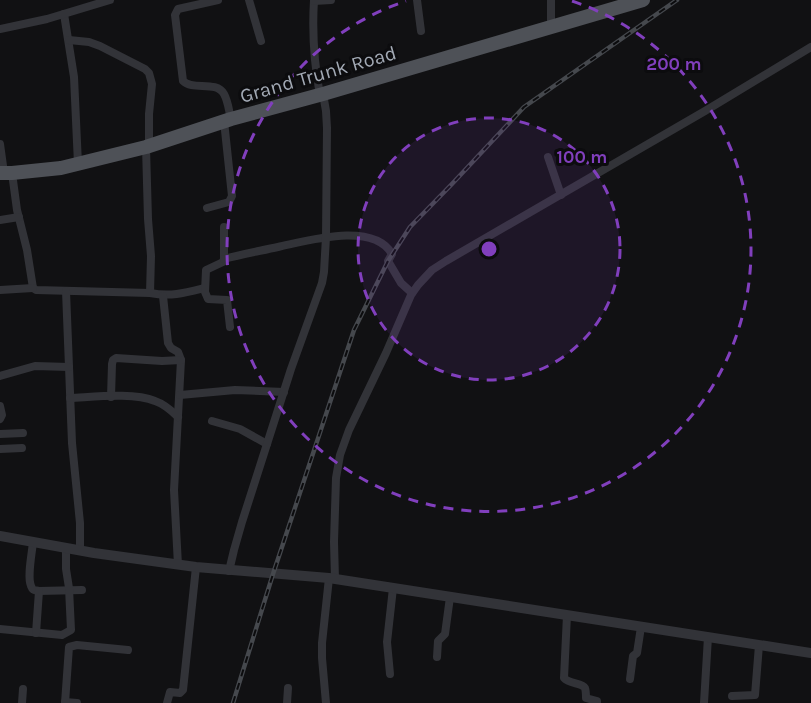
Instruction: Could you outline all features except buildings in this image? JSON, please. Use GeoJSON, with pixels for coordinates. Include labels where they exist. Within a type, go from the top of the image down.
{"type":"FeatureCollection","features":[{"type":"Feature","properties":{"kind":"main road","name":"Grand Trunk Road"},"geometry":{"type":"LineString","coordinates":[[5,173],[61,168],[147,146],[228,120],[643,0]]}},
{"type":"Feature","properties":{"kind":"street"},"geometry":{"type":"LineString","coordinates":[[0,29],[19,26],[110,0]]}},
{"type":"Feature","properties":{"kind":"street"},"geometry":{"type":"LineString","coordinates":[[207,208],[229,202],[232,196],[225,97],[220,89],[215,87],[191,85],[183,81],[175,15],[178,9],[218,0]]}},
{"type":"Feature","properties":{"kind":"street"},"geometry":{"type":"LineString","coordinates":[[249,0],[261,40]]}},
{"type":"Feature","properties":{"kind":"street"},"geometry":{"type":"LineString","coordinates":[[230,571],[242,522],[267,444],[300,342],[322,284],[326,237],[327,128],[326,111],[315,68],[313,30],[314,1],[331,0]]}},
{"type":"Feature","properties":{"kind":"street"},"geometry":{"type":"LineString","coordinates":[[417,0],[421,31]]}},
{"type":"Feature","properties":{"kind":"street"},"geometry":{"type":"LineString","coordinates":[[551,0],[551,27]]}},
{"type":"Feature","properties":{"kind":"street"},"geometry":{"type":"LineString","coordinates":[[64,14],[74,77],[78,164]]}},
{"type":"Feature","properties":{"kind":"street"},"geometry":{"type":"LineString","coordinates":[[69,40],[89,42],[100,46],[149,73],[152,84],[147,146],[150,293]]}},
{"type":"Feature","properties":{"kind":"street"},"geometry":{"type":"LineString","coordinates":[[326,703],[322,643],[332,579],[336,478],[340,454],[412,293],[432,270],[446,261],[811,47]]}},
{"type":"Feature","properties":{"kind":"street"},"geometry":{"type":"LineString","coordinates":[[0,144],[5,173],[27,250],[33,288]]}},
{"type":"Feature","properties":{"kind":"street"},"geometry":{"type":"LineString","coordinates":[[548,157],[561,195]]}},
{"type":"Feature","properties":{"kind":"street"},"geometry":{"type":"LineString","coordinates":[[0,220],[19,217]]}},
{"type":"Feature","properties":{"kind":"street"},"geometry":{"type":"LineString","coordinates":[[224,227],[224,259]]}},
{"type":"Feature","properties":{"kind":"street"},"geometry":{"type":"LineString","coordinates":[[230,327],[227,300],[225,298],[208,299],[205,288],[206,270],[223,262],[224,259],[326,237],[360,236],[378,241],[389,249],[392,254],[388,261],[401,283],[412,293]]}},
{"type":"Feature","properties":{"kind":"street"},"geometry":{"type":"LineString","coordinates":[[0,290],[33,288],[36,290],[150,293],[163,296],[205,288]]}},
{"type":"Feature","properties":{"kind":"street"},"geometry":{"type":"LineString","coordinates":[[66,291],[80,551]]}},
{"type":"Feature","properties":{"kind":"street"},"geometry":{"type":"LineString","coordinates":[[163,296],[168,343],[178,352],[181,360],[174,490],[178,565]]}},
{"type":"Feature","properties":{"kind":"street"},"geometry":{"type":"LineString","coordinates":[[111,397],[112,364],[116,358],[181,360]]}},
{"type":"Feature","properties":{"kind":"street"},"geometry":{"type":"LineString","coordinates":[[0,376],[35,366],[69,367]]}},
{"type":"Feature","properties":{"kind":"street"},"geometry":{"type":"LineString","coordinates":[[180,395],[235,390],[284,392]]}},
{"type":"Feature","properties":{"kind":"street"},"geometry":{"type":"LineString","coordinates":[[70,398],[137,397],[152,399],[170,409],[178,417]]}},
{"type":"Feature","properties":{"kind":"street"},"geometry":{"type":"LineString","coordinates":[[0,406],[2,415],[0,419]]}},
{"type":"Feature","properties":{"kind":"street"},"geometry":{"type":"LineString","coordinates":[[212,421],[246,432],[267,444]]}},
{"type":"Feature","properties":{"kind":"street"},"geometry":{"type":"LineString","coordinates":[[0,434],[23,433]]}},
{"type":"Feature","properties":{"kind":"street"},"geometry":{"type":"LineString","coordinates":[[0,449],[22,448]]}},
{"type":"Feature","properties":{"kind":"street"},"geometry":{"type":"LineString","coordinates":[[0,536],[80,551],[178,565],[332,579],[811,653]]}},
{"type":"Feature","properties":{"kind":"street"},"geometry":{"type":"LineString","coordinates":[[33,542],[30,584],[32,589],[39,591],[82,590]]}},
{"type":"Feature","properties":{"kind":"street"},"geometry":{"type":"LineString","coordinates":[[0,629],[62,635],[71,630],[66,548]]}},
{"type":"Feature","properties":{"kind":"street"},"geometry":{"type":"LineString","coordinates":[[167,703],[170,692],[180,693],[183,690],[196,567]]}},
{"type":"Feature","properties":{"kind":"street"},"geometry":{"type":"LineString","coordinates":[[390,674],[387,642],[393,588]]}},
{"type":"Feature","properties":{"kind":"street"},"geometry":{"type":"LineString","coordinates":[[36,633],[39,591]]}},
{"type":"Feature","properties":{"kind":"street"},"geometry":{"type":"LineString","coordinates":[[437,657],[438,641],[445,634],[450,597]]}},
{"type":"Feature","properties":{"kind":"street"},"geometry":{"type":"LineString","coordinates":[[567,615],[564,678],[567,682],[582,686],[585,689],[586,698],[597,701],[597,703]]}},
{"type":"Feature","properties":{"kind":"street"},"geometry":{"type":"LineString","coordinates":[[630,679],[633,656],[638,653],[641,627]]}},
{"type":"Feature","properties":{"kind":"street"},"geometry":{"type":"LineString","coordinates":[[704,703],[708,637]]}},
{"type":"Feature","properties":{"kind":"street"},"geometry":{"type":"LineString","coordinates":[[77,703],[65,703],[69,647],[77,645],[128,650]]}},
{"type":"Feature","properties":{"kind":"street"},"geometry":{"type":"LineString","coordinates":[[732,696],[755,693],[759,645]]}},
{"type":"Feature","properties":{"kind":"street"},"geometry":{"type":"LineString","coordinates":[[287,703],[288,688]]}},
{"type":"Feature","properties":{"kind":"street"},"geometry":{"type":"LineString","coordinates":[[22,703],[23,689]]}},
{"type":"Feature","properties":{"kind":"railway"},"geometry":{"type":"LineString","coordinates":[[233,703],[354,330],[388,261],[410,227],[524,107],[677,0]]}}]}
